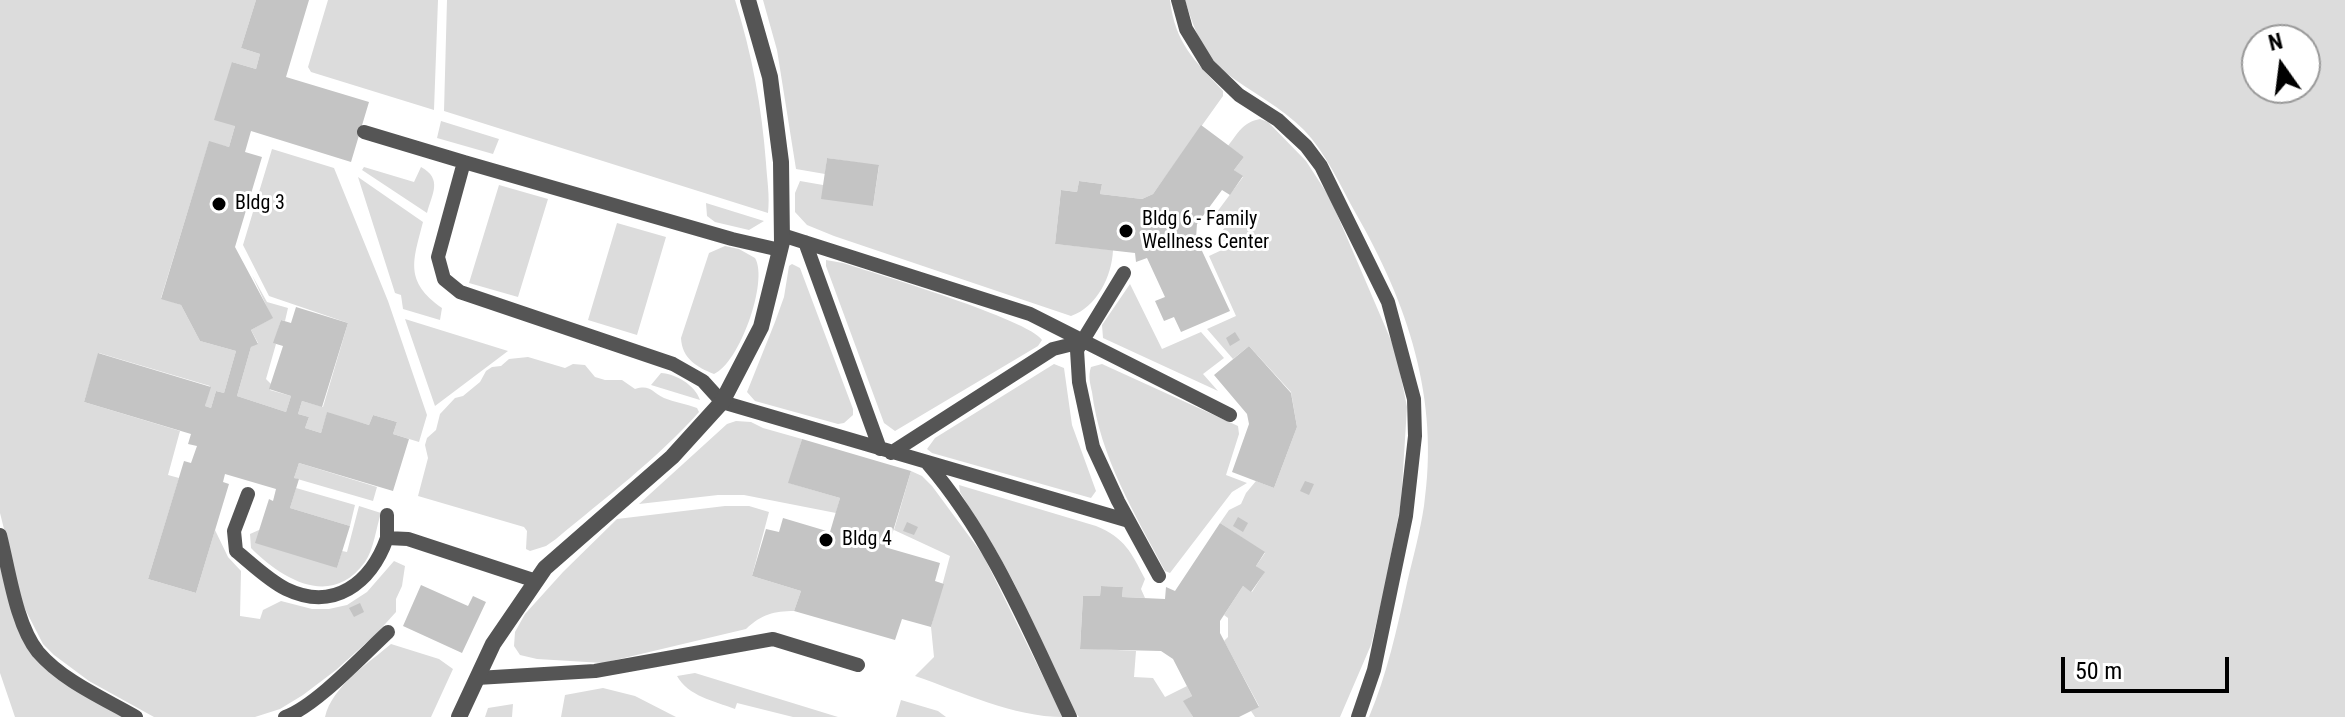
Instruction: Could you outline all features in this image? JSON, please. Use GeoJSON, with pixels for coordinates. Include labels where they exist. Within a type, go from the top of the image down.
{"type":"FeatureCollection","features":[{"type":"Feature","properties":{"kind":"street"},"geometry":{"type":"LineString","coordinates":[[459,717],[493,644],[545,568],[672,457],[722,402],[761,327],[781,242],[781,162],[770,77],[748,0]]}},
{"type":"Feature","properties":{"kind":"lane"},"geometry":{"type":"LineString","coordinates":[[1178,0],[1186,29],[1208,65],[1239,95],[1278,120],[1306,146],[1321,166],[1388,302],[1410,386],[1415,436],[1406,516],[1380,642],[1358,717]]}},
{"type":"Feature","properties":{"kind":"lane"},"geometry":{"type":"LineString","coordinates":[[364,132],[732,239],[805,242],[1030,314],[1230,415]]}},
{"type":"Feature","properties":{"kind":"lane"},"geometry":{"type":"LineString","coordinates":[[464,162],[438,257],[444,279],[460,292],[673,364],[703,381],[722,402],[1129,521]]}},
{"type":"Feature","properties":{"kind":"lane"},"geometry":{"type":"LineString","coordinates":[[805,242],[885,451]]}},
{"type":"Feature","properties":{"kind":"lane"},"geometry":{"type":"LineString","coordinates":[[1124,273],[1077,350],[1083,409],[1093,447],[1159,576]]}},
{"type":"Feature","properties":{"kind":"lane"},"geometry":{"type":"LineString","coordinates":[[885,451],[1053,349],[1081,342]]}},
{"type":"Feature","properties":{"kind":"lane"},"geometry":{"type":"LineString","coordinates":[[928,463],[947,485],[982,541],[1015,601],[1070,717]]}},
{"type":"Feature","properties":{"kind":"lane"},"geometry":{"type":"LineString","coordinates":[[248,494],[234,531],[236,551],[283,588],[298,594],[325,597],[348,591],[365,577],[380,558],[387,538],[387,515]]}},
{"type":"Feature","properties":{"kind":"lane"},"geometry":{"type":"LineString","coordinates":[[0,535],[24,628],[37,651],[62,674],[136,717]]}},
{"type":"Feature","properties":{"kind":"lane"},"geometry":{"type":"LineString","coordinates":[[387,538],[408,539],[536,581]]}},
{"type":"Feature","properties":{"kind":"lane"},"geometry":{"type":"LineString","coordinates":[[285,717],[304,713],[388,632]]}},
{"type":"Feature","properties":{"kind":"lane"},"geometry":{"type":"LineString","coordinates":[[477,678],[595,671],[773,639],[858,665]]}},
{"type":"Feature","properties":{"kind":"shaded area"},"geometry":{"type":"Polygon","coordinates":[[[0,0],[256,0],[241,48],[260,54],[256,69],[232,62],[235,126],[229,147],[209,142],[161,298],[181,305],[200,341],[236,351],[224,393],[216,391],[211,408],[205,406],[210,386],[99,353],[84,402],[180,431],[168,475],[179,478],[148,579],[196,593],[215,530],[228,557],[241,571],[240,616],[260,619],[263,610],[281,601],[312,609],[347,605],[367,592],[394,561],[405,566],[396,599],[396,612],[336,670],[280,709],[255,717],[154,717],[89,681],[54,655],[43,644],[23,605],[0,513],[0,0]]]}},
{"type":"Feature","properties":{"kind":"shaded area"},"geometry":{"type":"Polygon","coordinates":[[[328,0],[438,0],[434,110],[311,72],[308,67],[328,0]]]}},
{"type":"Feature","properties":{"kind":"shaded area"},"geometry":{"type":"Polygon","coordinates":[[[447,0],[735,0],[759,101],[768,213],[444,111],[447,0]]]}},
{"type":"Feature","properties":{"kind":"shaded area"},"geometry":{"type":"Polygon","coordinates":[[[763,0],[1170,0],[1181,40],[1223,91],[1223,96],[1153,194],[1142,199],[1100,194],[1102,184],[1079,181],[1077,192],[1061,190],[1055,244],[1113,250],[1110,270],[1101,289],[1088,306],[1071,316],[807,225],[795,212],[795,193],[800,181],[823,185],[873,206],[879,166],[827,158],[825,174],[796,169],[777,50],[763,0]]]}},
{"type":"Feature","properties":{"kind":"shaded area"},"geometry":{"type":"Polygon","coordinates":[[[1185,0],[2345,0],[2345,717],[1369,717],[1391,651],[1424,506],[1428,466],[1427,428],[1415,353],[1404,317],[1374,247],[1319,149],[1295,122],[1218,66],[1200,40],[1185,0]]]}},
{"type":"Feature","properties":{"kind":"shaded area"},"geometry":{"type":"Polygon","coordinates":[[[1260,119],[1268,122],[1306,161],[1330,198],[1396,352],[1407,407],[1401,503],[1384,591],[1371,645],[1340,717],[1255,717],[1251,711],[1259,706],[1224,641],[1228,637],[1228,618],[1224,615],[1243,586],[1252,592],[1264,573],[1256,566],[1265,553],[1220,523],[1229,510],[1241,504],[1256,481],[1274,488],[1297,427],[1291,392],[1249,346],[1233,359],[1207,329],[1236,316],[1209,256],[1224,249],[1218,236],[1231,220],[1217,212],[1243,177],[1234,170],[1244,157],[1228,146],[1245,125],[1260,119]]]}},
{"type":"Feature","properties":{"kind":"shaded area"},"geometry":{"type":"Polygon","coordinates":[[[441,121],[499,139],[493,154],[437,138],[441,121]]]}},
{"type":"Feature","properties":{"kind":"shaded area"},"geometry":{"type":"Polygon","coordinates":[[[272,149],[334,168],[388,301],[427,415],[419,442],[393,434],[397,422],[373,415],[369,425],[327,413],[321,433],[305,428],[309,417],[298,414],[302,401],[323,407],[348,323],[269,296],[243,245],[272,149]]]}},
{"type":"Feature","properties":{"kind":"shaded area"},"geometry":{"type":"Polygon","coordinates":[[[364,167],[414,182],[421,167],[428,172],[434,187],[427,213],[362,170],[364,167]]]}},
{"type":"Feature","properties":{"kind":"shaded area"},"geometry":{"type":"Polygon","coordinates":[[[358,177],[423,222],[414,270],[422,289],[442,308],[440,320],[403,309],[401,295],[395,293],[358,177]]]}},
{"type":"Feature","properties":{"kind":"shaded area"},"geometry":{"type":"Polygon","coordinates":[[[499,185],[548,199],[518,297],[469,283],[499,185]]]}},
{"type":"Feature","properties":{"kind":"shaded area"},"geometry":{"type":"Polygon","coordinates":[[[706,203],[764,221],[749,230],[715,222],[707,216],[706,203]]]}},
{"type":"Feature","properties":{"kind":"shaded area"},"geometry":{"type":"Polygon","coordinates":[[[617,223],[666,237],[637,335],[588,320],[617,223]]]}},
{"type":"Feature","properties":{"kind":"shaded area"},"geometry":{"type":"Polygon","coordinates":[[[725,246],[739,249],[755,258],[758,284],[742,339],[724,367],[714,374],[692,361],[684,352],[681,338],[709,253],[725,246]]]}},
{"type":"Feature","properties":{"kind":"shaded area"},"geometry":{"type":"Polygon","coordinates":[[[826,260],[885,276],[982,309],[1031,331],[1042,340],[1038,346],[895,431],[884,423],[826,260]]]}},
{"type":"Feature","properties":{"kind":"shaded area"},"geometry":{"type":"Polygon","coordinates":[[[792,264],[800,268],[853,409],[853,415],[844,423],[838,424],[755,401],[747,392],[784,297],[789,266],[792,264]]]}},
{"type":"Feature","properties":{"kind":"shaded area"},"geometry":{"type":"Polygon","coordinates":[[[252,275],[267,302],[288,308],[285,321],[281,320],[266,379],[271,384],[270,390],[291,396],[286,412],[237,396],[251,347],[258,343],[251,330],[272,318],[252,275]]]}},
{"type":"Feature","properties":{"kind":"shaded area"},"geometry":{"type":"Polygon","coordinates":[[[1130,284],[1162,349],[1201,332],[1224,358],[1203,374],[1218,391],[1103,338],[1102,325],[1130,284]]]}},
{"type":"Feature","properties":{"kind":"shaded area"},"geometry":{"type":"Polygon","coordinates":[[[405,319],[508,351],[435,406],[405,319]]]}},
{"type":"Feature","properties":{"kind":"shaded area"},"geometry":{"type":"Polygon","coordinates":[[[528,357],[565,368],[573,364],[585,365],[595,377],[622,380],[635,389],[648,388],[664,398],[697,408],[699,412],[665,446],[556,539],[530,551],[526,549],[527,531],[524,527],[418,496],[428,458],[425,445],[427,438],[436,430],[440,414],[455,398],[463,396],[480,382],[492,367],[501,366],[509,359],[528,357]]]}},
{"type":"Feature","properties":{"kind":"shaded area"},"geometry":{"type":"Polygon","coordinates":[[[1054,364],[1064,368],[1072,425],[1096,491],[1091,498],[932,453],[927,449],[935,438],[1054,364]]]}},
{"type":"Feature","properties":{"kind":"shaded area"},"geometry":{"type":"Polygon","coordinates":[[[1102,364],[1238,426],[1239,434],[1226,475],[1247,483],[1232,492],[1170,573],[1165,571],[1131,506],[1103,439],[1089,376],[1091,367],[1102,364]]]}},
{"type":"Feature","properties":{"kind":"shaded area"},"geometry":{"type":"Polygon","coordinates":[[[661,373],[684,381],[700,400],[651,385],[661,373]]]}},
{"type":"Feature","properties":{"kind":"shaded area"},"geometry":{"type":"Polygon","coordinates":[[[751,422],[802,439],[789,483],[840,498],[836,513],[744,495],[639,504],[727,424],[751,422]]]}},
{"type":"Feature","properties":{"kind":"shaded area"},"geometry":{"type":"Polygon","coordinates":[[[299,463],[377,487],[373,501],[294,478],[299,463]]]}},
{"type":"Feature","properties":{"kind":"shaded area"},"geometry":{"type":"Polygon","coordinates":[[[911,471],[932,486],[983,555],[1063,717],[1025,713],[915,676],[934,657],[931,627],[950,556],[894,530],[911,471]]]}},
{"type":"Feature","properties":{"kind":"shaded area"},"geometry":{"type":"Polygon","coordinates":[[[959,485],[1096,526],[1121,541],[1145,579],[1141,589],[1145,598],[1122,597],[1123,587],[1101,586],[1100,596],[1083,596],[1080,648],[1136,651],[1134,677],[1153,678],[1165,697],[1187,686],[1192,696],[1184,701],[1193,717],[1079,717],[1051,669],[1014,583],[960,492],[959,485]]]}},
{"type":"Feature","properties":{"kind":"shaded area"},"geometry":{"type":"Polygon","coordinates":[[[296,488],[355,505],[350,526],[290,508],[296,488]]]}},
{"type":"Feature","properties":{"kind":"shaded area"},"geometry":{"type":"Polygon","coordinates":[[[359,506],[381,513],[373,545],[365,562],[352,576],[337,584],[307,584],[292,578],[277,570],[251,548],[250,534],[259,530],[337,568],[342,551],[347,552],[359,506]]]}},
{"type":"Feature","properties":{"kind":"shaded area"},"geometry":{"type":"Polygon","coordinates":[[[749,506],[769,512],[752,576],[801,591],[794,611],[768,614],[746,629],[603,663],[520,655],[514,646],[515,632],[525,614],[617,519],[749,506]]]}},
{"type":"Feature","properties":{"kind":"shaded area"},"geometry":{"type":"Polygon","coordinates":[[[0,560],[29,648],[124,717],[15,717],[0,673],[0,560]]]}},
{"type":"Feature","properties":{"kind":"shaded area"},"geometry":{"type":"Polygon","coordinates":[[[391,644],[439,659],[453,669],[431,717],[325,717],[343,685],[391,644]]]}},
{"type":"Feature","properties":{"kind":"shaded area"},"geometry":{"type":"Polygon","coordinates":[[[695,673],[838,717],[793,717],[737,703],[735,709],[695,693],[677,676],[695,673]]]}},
{"type":"Feature","properties":{"kind":"shaded area"},"geometry":{"type":"Polygon","coordinates":[[[603,688],[635,696],[676,717],[561,717],[565,695],[603,688]]]}},
{"type":"Feature","properties":{"kind":"shaded area"},"geometry":{"type":"Polygon","coordinates":[[[901,700],[938,711],[946,717],[896,717],[901,700]]]}},
{"type":"Feature","properties":{"kind":"shaded area"},"geometry":{"type":"Polygon","coordinates":[[[513,704],[512,717],[485,717],[488,708],[513,704]]]}},
{"type":"Feature","properties":{"kind":"building"},"geometry":{"type":"Polygon","coordinates":[[[256,0],[309,0],[286,77],[369,102],[351,162],[251,131],[245,152],[262,157],[235,247],[273,318],[251,330],[258,344],[251,347],[237,396],[286,412],[291,396],[269,389],[283,346],[273,343],[281,320],[291,323],[296,307],[348,323],[322,407],[302,401],[298,414],[309,417],[305,428],[321,433],[327,412],[369,425],[373,415],[397,422],[393,434],[409,439],[393,491],[299,463],[294,478],[299,479],[290,508],[350,526],[337,568],[255,543],[269,499],[273,501],[276,489],[225,474],[223,482],[229,484],[196,593],[148,579],[184,461],[191,463],[197,446],[188,444],[191,434],[84,402],[98,353],[211,387],[205,406],[211,408],[216,391],[224,393],[236,351],[200,341],[181,305],[161,299],[209,141],[229,147],[235,126],[214,120],[232,62],[256,69],[260,54],[241,48],[256,0]]]}},
{"type":"Feature","properties":{"kind":"building","name":"Bldg 6 - Family Wellness Center"},"geometry":{"type":"Polygon","coordinates":[[[1201,125],[1244,157],[1234,170],[1243,176],[1230,195],[1222,190],[1197,224],[1196,238],[1230,311],[1181,332],[1174,317],[1164,321],[1155,301],[1165,297],[1147,258],[1136,262],[1135,253],[1055,244],[1061,190],[1077,192],[1079,181],[1102,184],[1100,194],[1142,199],[1153,194],[1201,125]]]}},
{"type":"Feature","properties":{"kind":"building"},"geometry":{"type":"Polygon","coordinates":[[[827,158],[879,165],[873,206],[821,199],[827,158]]]}},
{"type":"Feature","properties":{"kind":"building"},"geometry":{"type":"Polygon","coordinates":[[[1235,332],[1240,340],[1230,346],[1226,338],[1235,332]]]}},
{"type":"Feature","properties":{"kind":"building"},"geometry":{"type":"Polygon","coordinates":[[[1249,346],[1291,393],[1297,427],[1274,488],[1232,472],[1249,424],[1247,414],[1214,375],[1249,346]]]}},
{"type":"Feature","properties":{"kind":"building","name":"Bldg 4"},"geometry":{"type":"Polygon","coordinates":[[[802,439],[911,471],[888,548],[940,563],[935,581],[944,584],[931,627],[902,619],[895,640],[794,611],[801,591],[752,576],[766,529],[779,532],[783,518],[830,532],[840,498],[788,483],[802,439]]]}},
{"type":"Feature","properties":{"kind":"building"},"geometry":{"type":"Polygon","coordinates":[[[1305,481],[1314,484],[1309,495],[1300,491],[1305,481]]]}},
{"type":"Feature","properties":{"kind":"building"},"geometry":{"type":"Polygon","coordinates":[[[1238,517],[1248,523],[1243,532],[1233,526],[1238,517]]]}},
{"type":"Feature","properties":{"kind":"building"},"geometry":{"type":"Polygon","coordinates":[[[907,522],[918,527],[914,535],[903,531],[907,522]]]}},
{"type":"Feature","properties":{"kind":"building"},"geometry":{"type":"Polygon","coordinates":[[[1220,523],[1265,552],[1256,566],[1265,572],[1251,592],[1243,586],[1220,621],[1220,633],[1259,707],[1239,717],[1193,717],[1183,701],[1192,696],[1173,659],[1161,651],[1080,649],[1083,596],[1100,596],[1101,586],[1123,587],[1122,597],[1165,599],[1166,587],[1175,591],[1220,523]]]}},
{"type":"Feature","properties":{"kind":"building"},"geometry":{"type":"Polygon","coordinates":[[[421,585],[468,606],[473,596],[486,602],[462,653],[403,626],[421,585]]]}},
{"type":"Feature","properties":{"kind":"building"},"geometry":{"type":"Polygon","coordinates":[[[360,603],[364,612],[354,617],[349,608],[360,603]]]}},
{"type":"Feature","properties":{"kind":"place","name":"Bldg 3"},"geometry":{"type":"Point","coordinates":[219,204]}},
{"type":"Feature","properties":{"kind":"place","name":"Bldg 6 - Family Wellness Center"},"geometry":{"type":"Point","coordinates":[1126,231]}},
{"type":"Feature","properties":{"kind":"place","name":"Bldg 4"},"geometry":{"type":"Point","coordinates":[826,540]}}]}
